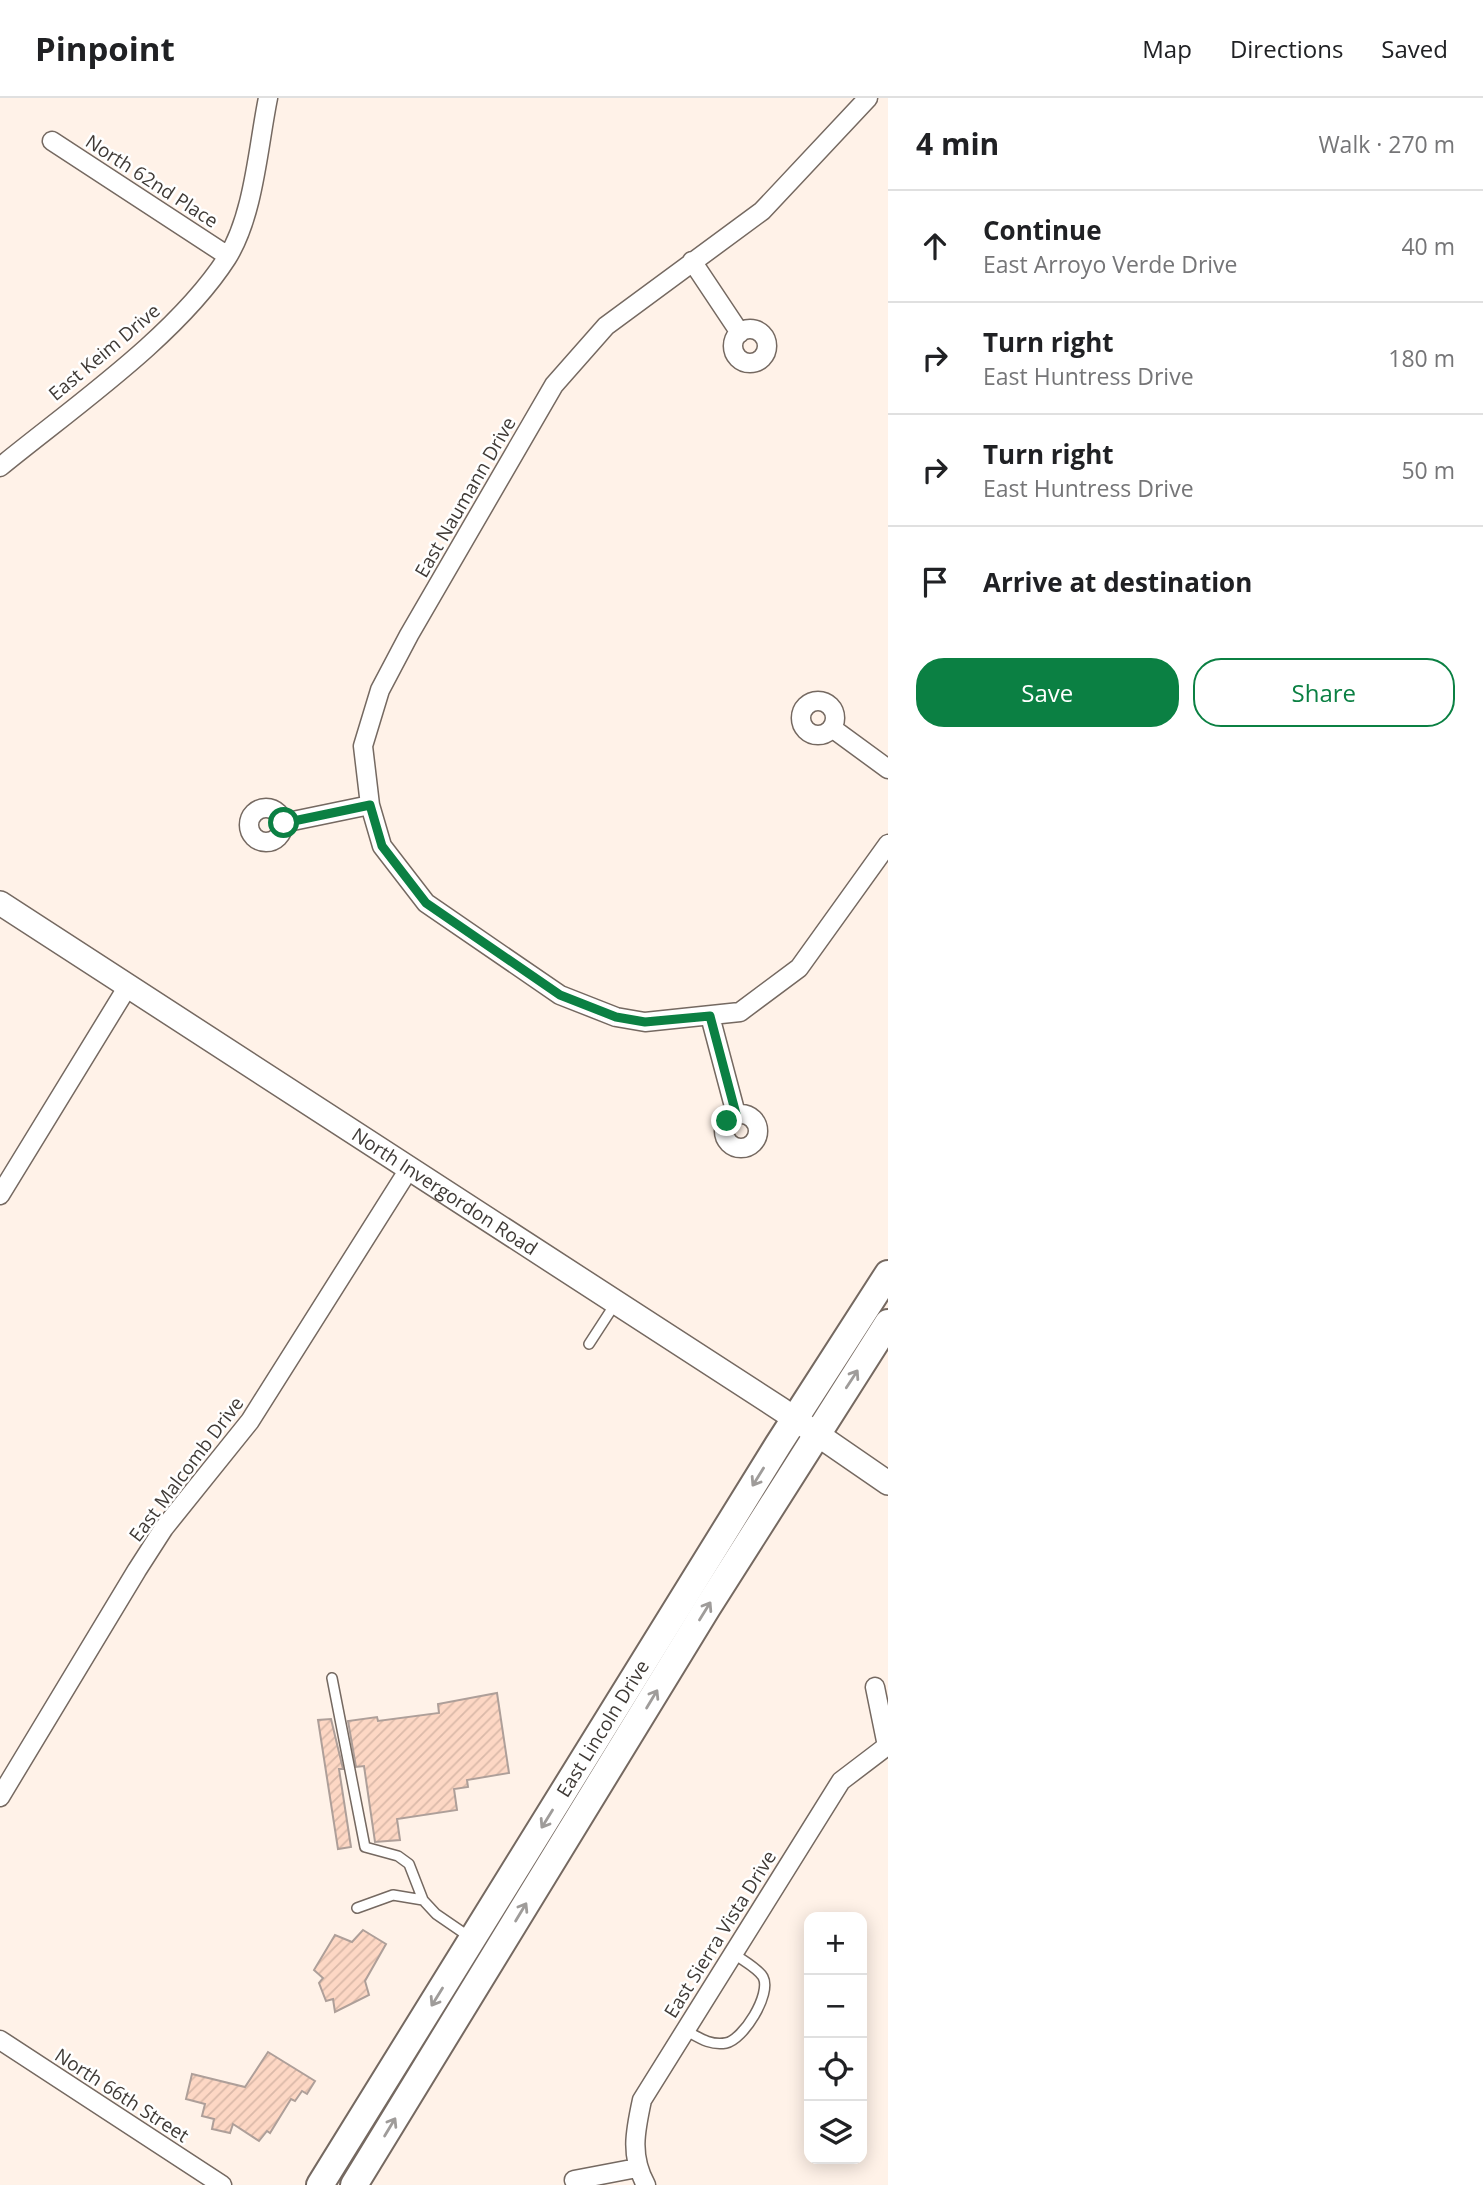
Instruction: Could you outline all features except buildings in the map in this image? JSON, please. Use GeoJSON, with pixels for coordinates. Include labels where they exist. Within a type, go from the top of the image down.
{"type":"FeatureCollection","features":[{"type":"Feature","properties":{"kind":"main road","name":"East Lincoln Drive"},"geometry":{"type":"LineString","coordinates":[[320,2185],[472,1939],[658,1663],[805,1427],[888,1274]]}},
{"type":"Feature","properties":{"kind":"main road","name":"East Lincoln Drive"},"geometry":{"type":"LineString","coordinates":[[805,1427],[888,1323]]}},
{"type":"Feature","properties":{"kind":"main road","name":"East Lincoln Drive"},"geometry":{"type":"LineString","coordinates":[[354,2185],[496,1952],[658,1663]]}},
{"type":"Feature","properties":{"kind":"main road"},"geometry":{"type":"LineString","coordinates":[[472,1939],[496,1952]]}},
{"type":"Feature","properties":{"kind":"main road"},"geometry":{"type":"LineString","coordinates":[[390,2072],[414,2087]]}},
{"type":"Feature","properties":{"kind":"street","name":"East Keim Drive"},"geometry":{"type":"LineString","coordinates":[[0,467],[169,327],[228,257],[253,190],[268,98]]}},
{"type":"Feature","properties":{"kind":"street","name":"East Naumann Drive"},"geometry":{"type":"LineString","coordinates":[[868,98],[762,211],[606,326],[554,385],[380,690],[363,746],[370,805],[382,846],[426,903],[560,995],[616,1017],[645,1022],[740,1012],[799,968],[888,845]]}},
{"type":"Feature","properties":{"kind":"street","name":"North 62nd Place"},"geometry":{"type":"LineString","coordinates":[[52,141],[228,257]]}},
{"type":"Feature","properties":{"kind":"street"},"geometry":{"type":"LineString","coordinates":[[692,261],[740,333]]}},
{"type":"Feature","properties":{"kind":"street"},"geometry":{"type":"LineString","coordinates":[[832,728],[888,769]]}},
{"type":"Feature","properties":{"kind":"street"},"geometry":{"type":"LineString","coordinates":[[284,823],[370,805]]}},
{"type":"Feature","properties":{"kind":"street","name":"North Invergordon Road"},"geometry":{"type":"LineString","coordinates":[[0,903],[616,1302],[888,1483]]}},
{"type":"Feature","properties":{"kind":"street"},"geometry":{"type":"LineString","coordinates":[[0,1195],[128,986]]}},
{"type":"Feature","properties":{"kind":"street"},"geometry":{"type":"LineString","coordinates":[[710,1016],[736,1114]]}},
{"type":"Feature","properties":{"kind":"street","name":"East Malcomb Drive"},"geometry":{"type":"LineString","coordinates":[[0,1797],[164,1528],[250,1421],[409,1169]]}},
{"type":"Feature","properties":{"kind":"street"},"geometry":{"type":"LineString","coordinates":[[875,1687],[888,1746]]}},
{"type":"Feature","properties":{"kind":"street","name":"East Sierra Vista Drive"},"geometry":{"type":"LineString","coordinates":[[637,2168],[633,2142],[642,2100],[841,1781],[888,1746]]}},
{"type":"Feature","properties":{"kind":"street","name":"North 66th Street"},"geometry":{"type":"LineString","coordinates":[[0,2040],[222,2185]]}},
{"type":"Feature","properties":{"kind":"street"},"geometry":{"type":"LineString","coordinates":[[574,2180],[637,2168],[646,2185]]}},
{"type":"Feature","properties":{"kind":"lane"},"geometry":{"type":"LineString","coordinates":[[589,1344],[616,1302]]}},
{"type":"Feature","properties":{"kind":"lane"},"geometry":{"type":"LineString","coordinates":[[332,1678],[365,1847],[410,1864],[423,1900],[436,1914],[472,1939]]}},
{"type":"Feature","properties":{"kind":"lane"},"geometry":{"type":"LineString","coordinates":[[357,1908],[393,1895],[423,1900]]}},
{"type":"Feature","properties":{"kind":"lane"},"geometry":{"type":"LineString","coordinates":[[685,2030],[715,2044],[736,2040],[762,2002],[766,1988],[762,1975],[733,1953]]}},
{"type":"Feature","properties":{"kind":"route"},"geometry":{"type":"LineString","coordinates":[[284,823],[370,805],[382,846],[426,903],[560,995],[616,1017],[645,1022],[710,1016],[736,1114],[727,1121]]}}]}
